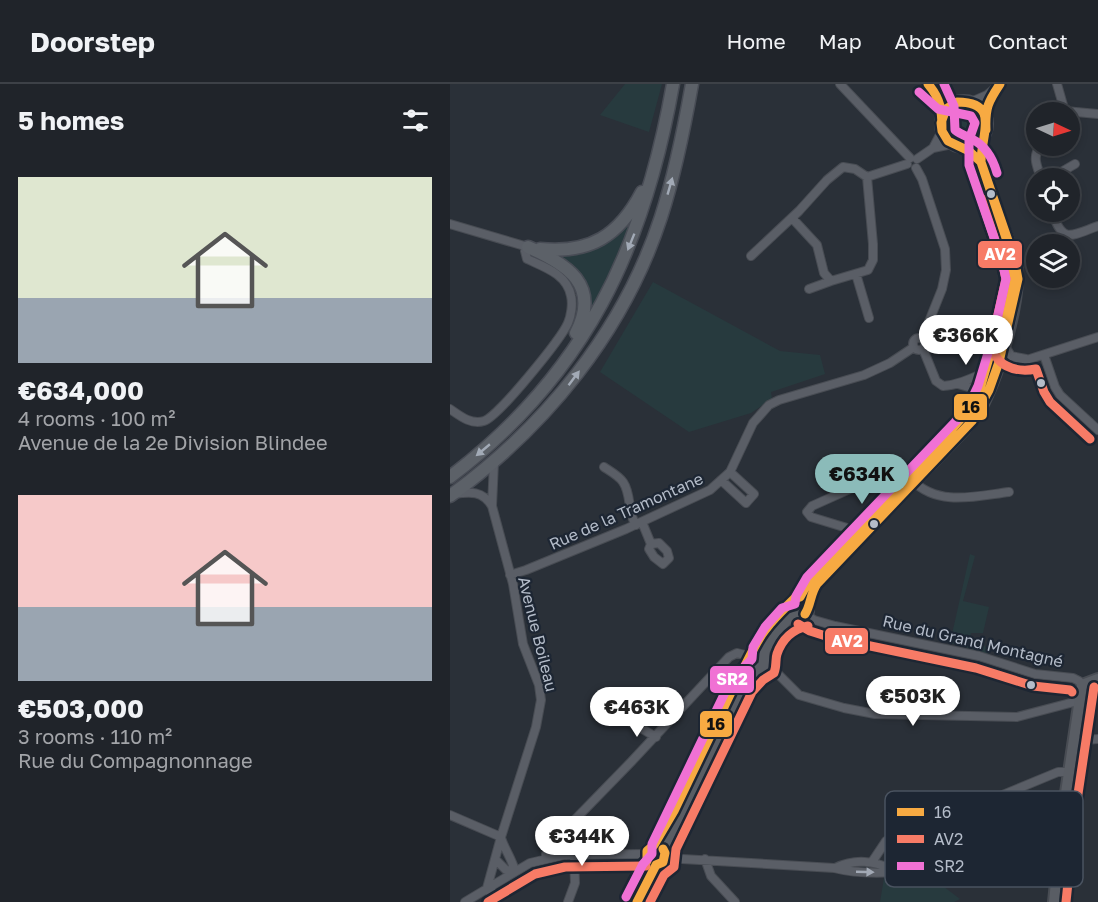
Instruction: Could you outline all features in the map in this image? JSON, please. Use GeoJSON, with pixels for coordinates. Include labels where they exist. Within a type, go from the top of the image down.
{"type":"FeatureCollection","features":[{"type":"Feature","properties":{"kind":"main road"},"geometry":{"type":"LineString","coordinates":[[450,477],[512,423],[567,361],[602,304],[638,223],[659,153],[673,84]]}},
{"type":"Feature","properties":{"kind":"main road"},"geometry":{"type":"LineString","coordinates":[[451,495],[494,462],[536,423],[565,390],[601,341],[620,309],[660,219],[679,152],[692,84]]}},
{"type":"Feature","properties":{"kind":"main road"},"geometry":{"type":"LineString","coordinates":[[928,84],[937,94],[943,115]]}},
{"type":"Feature","properties":{"kind":"main road"},"geometry":{"type":"LineString","coordinates":[[911,479],[974,402],[980,387],[998,363],[1017,292],[1018,279],[1014,258],[981,162],[982,138],[987,126],[985,114],[971,102],[957,102],[937,94]]}},
{"type":"Feature","properties":{"kind":"main road"},"geometry":{"type":"LineString","coordinates":[[957,102],[951,105],[943,115],[942,131],[981,162]]}},
{"type":"Feature","properties":{"kind":"main road"},"geometry":{"type":"LineString","coordinates":[[958,146],[977,143],[982,138]]}},
{"type":"Feature","properties":{"kind":"main road"},"geometry":{"type":"LineString","coordinates":[[528,248],[552,250],[581,247],[611,233],[634,208],[659,153]]}},
{"type":"Feature","properties":{"kind":"main road"},"geometry":{"type":"LineString","coordinates":[[998,363],[1010,277],[1009,247]]}},
{"type":"Feature","properties":{"kind":"main road"},"geometry":{"type":"LineString","coordinates":[[512,423],[577,332],[583,320],[582,293],[571,271],[552,258],[528,248]]}},
{"type":"Feature","properties":{"kind":"main road"},"geometry":{"type":"LineString","coordinates":[[804,599],[856,537],[911,479],[972,421],[980,387]]}},
{"type":"Feature","properties":{"kind":"main road"},"geometry":{"type":"LineString","coordinates":[[754,664],[766,628],[795,598],[804,599]]}},
{"type":"Feature","properties":{"kind":"main road"},"geometry":{"type":"LineString","coordinates":[[631,902],[740,688],[774,634],[789,618],[805,614],[809,608],[804,599]]}},
{"type":"Feature","properties":{"kind":"main road"},"geometry":{"type":"LineString","coordinates":[[1067,791],[1082,685],[1098,679]]}},
{"type":"Feature","properties":{"kind":"main road"},"geometry":{"type":"LineString","coordinates":[[637,902],[655,855]]}},
{"type":"Feature","properties":{"kind":"main road"},"geometry":{"type":"LineString","coordinates":[[1054,902],[1056,887]]}},
{"type":"Feature","properties":{"kind":"street"},"geometry":{"type":"LineString","coordinates":[[840,84],[913,162],[922,179],[945,249],[942,289],[922,339]]}},
{"type":"Feature","properties":{"kind":"street"},"geometry":{"type":"LineString","coordinates":[[1057,84],[1062,102]]}},
{"type":"Feature","properties":{"kind":"street"},"geometry":{"type":"LineString","coordinates":[[971,102],[997,86]]}},
{"type":"Feature","properties":{"kind":"street"},"geometry":{"type":"LineString","coordinates":[[985,114],[987,104],[997,86]]}},
{"type":"Feature","properties":{"kind":"street"},"geometry":{"type":"LineString","coordinates":[[1080,113],[1098,114]]}},
{"type":"Feature","properties":{"kind":"street"},"geometry":{"type":"LineString","coordinates":[[867,177],[913,162],[933,148],[942,131]]}},
{"type":"Feature","properties":{"kind":"street"},"geometry":{"type":"LineString","coordinates":[[933,148],[958,146]]}},
{"type":"Feature","properties":{"kind":"street"},"geometry":{"type":"LineString","coordinates":[[1068,168],[1075,164]]}},
{"type":"Feature","properties":{"kind":"street"},"geometry":{"type":"LineString","coordinates":[[751,256],[843,167],[855,169],[867,177]]}},
{"type":"Feature","properties":{"kind":"street"},"geometry":{"type":"LineString","coordinates":[[809,289],[868,270],[873,260],[867,177]]}},
{"type":"Feature","properties":{"kind":"street"},"geometry":{"type":"LineString","coordinates":[[792,218],[817,245],[824,273],[831,281]]}},
{"type":"Feature","properties":{"kind":"street"},"geometry":{"type":"LineString","coordinates":[[1055,222],[1057,228],[1064,234],[1071,235],[1098,226]]}},
{"type":"Feature","properties":{"kind":"street"},"geometry":{"type":"LineString","coordinates":[[450,224],[528,248],[525,252],[527,259],[557,274],[566,284],[571,296],[569,321],[563,332],[521,385],[486,420],[476,422],[464,419],[450,409]]}},
{"type":"Feature","properties":{"kind":"street"},"geometry":{"type":"LineString","coordinates":[[856,274],[869,318]]}},
{"type":"Feature","properties":{"kind":"street"},"geometry":{"type":"LineString","coordinates":[[922,339],[925,343],[923,349],[936,381],[943,386],[958,384],[980,387],[998,363],[1030,359],[1098,337]]}},
{"type":"Feature","properties":{"kind":"street"},"geometry":{"type":"LineString","coordinates":[[922,339],[917,339],[914,347],[918,350],[923,349]]}},
{"type":"Feature","properties":{"kind":"street","name":"Rue de la Tramontane"},"geometry":{"type":"LineString","coordinates":[[510,575],[639,523],[710,490],[730,472],[753,423],[769,405],[778,400],[864,375],[890,363],[914,347]]}},
{"type":"Feature","properties":{"kind":"street"},"geometry":{"type":"LineString","coordinates":[[1044,355],[1060,395],[1098,430]]}},
{"type":"Feature","properties":{"kind":"street","name":"Avenue Boileau"},"geometry":{"type":"LineString","coordinates":[[489,902],[487,888],[536,727],[541,700],[539,685],[523,644],[510,575],[492,506],[494,462]]}},
{"type":"Feature","properties":{"kind":"street"},"geometry":{"type":"LineString","coordinates":[[604,467],[622,480],[627,489],[631,517],[639,523],[651,544]]}},
{"type":"Feature","properties":{"kind":"street"},"geometry":{"type":"LineString","coordinates":[[721,480],[746,503],[754,494],[730,472]]}},
{"type":"Feature","properties":{"kind":"street"},"geometry":{"type":"LineString","coordinates":[[856,537],[847,528],[811,517],[807,512],[812,506],[881,476]]}},
{"type":"Feature","properties":{"kind":"street"},"geometry":{"type":"LineString","coordinates":[[911,479],[924,490],[948,498],[1009,492]]}},
{"type":"Feature","properties":{"kind":"street"},"geometry":{"type":"LineString","coordinates":[[451,495],[474,492],[485,497],[492,506]]}},
{"type":"Feature","properties":{"kind":"street","name":"Rue du Grand Montagné"},"geometry":{"type":"LineString","coordinates":[[805,614],[814,620],[835,626],[979,656],[1035,674],[1072,678],[1082,685]]}},
{"type":"Feature","properties":{"kind":"street"},"geometry":{"type":"LineString","coordinates":[[546,858],[546,854],[557,838],[656,737],[729,657],[737,653],[754,664],[779,675],[799,695],[875,714],[1017,717],[1074,702],[1080,703]]}},
{"type":"Feature","properties":{"kind":"street"},"geometry":{"type":"LineString","coordinates":[[596,702],[656,737]]}},
{"type":"Feature","properties":{"kind":"street"},"geometry":{"type":"LineString","coordinates":[[1074,741],[1098,739]]}},
{"type":"Feature","properties":{"kind":"street"},"geometry":{"type":"LineString","coordinates":[[1012,791],[1058,772],[1069,772]]}},
{"type":"Feature","properties":{"kind":"street"},"geometry":{"type":"LineString","coordinates":[[450,815],[501,837],[515,871]]}},
{"type":"Feature","properties":{"kind":"street"},"geometry":{"type":"LineString","coordinates":[[872,862],[885,842]]}},
{"type":"Feature","properties":{"kind":"street"},"geometry":{"type":"LineString","coordinates":[[568,902],[575,883],[574,855]]}},
{"type":"Feature","properties":{"kind":"street"},"geometry":{"type":"LineString","coordinates":[[465,902],[530,863],[546,858],[574,855],[655,855],[834,868],[872,873],[885,871]]}},
{"type":"Feature","properties":{"kind":"street"},"geometry":{"type":"LineString","coordinates":[[509,856],[530,863]]}},
{"type":"Feature","properties":{"kind":"street"},"geometry":{"type":"LineString","coordinates":[[705,859],[711,876],[731,901]]}},
{"type":"Feature","properties":{"kind":"street"},"geometry":{"type":"LineString","coordinates":[[496,860],[506,870],[515,871]]}},
{"type":"Feature","properties":{"kind":"street"},"geometry":{"type":"LineString","coordinates":[[834,868],[846,862],[872,862],[885,866]]}},
{"type":"Feature","properties":{"kind":"street"},"geometry":{"type":"LineString","coordinates":[[487,888],[489,902]]}},
{"type":"Feature","properties":{"kind":"green space"},"geometry":{"type":"Polygon","coordinates":[[[625,84],[662,84],[649,132],[600,115],[625,84]]]}},
{"type":"Feature","properties":{"kind":"green space"},"geometry":{"type":"Polygon","coordinates":[[[964,107],[976,112],[981,124],[976,136],[964,141],[952,136],[947,124],[952,112],[964,107]]]}},
{"type":"Feature","properties":{"kind":"green space"},"geometry":{"type":"Polygon","coordinates":[[[635,214],[622,249],[587,321],[572,267],[554,254],[565,254],[635,214]]]}},
{"type":"Feature","properties":{"kind":"green space"},"geometry":{"type":"Polygon","coordinates":[[[653,282],[780,351],[820,355],[825,374],[771,392],[772,399],[751,413],[689,432],[600,372],[653,282]]]}},
{"type":"Feature","properties":{"kind":"green space"},"geometry":{"type":"Polygon","coordinates":[[[970,554],[975,556],[963,601],[989,607],[983,633],[971,633],[970,640],[983,643],[989,654],[950,643],[970,554]]]}},
{"type":"Feature","properties":{"kind":"green space"},"geometry":{"type":"Polygon","coordinates":[[[884,878],[885,887],[944,887],[960,899],[954,902],[880,902],[884,878]]]}},
{"type":"Feature","properties":{"kind":"transit line","name":"16"},"geometry":{"type":"LineString","coordinates":[[928,84],[940,106],[942,130]]}},
{"type":"Feature","properties":{"kind":"transit line","name":"SR2"},"geometry":{"type":"LineString","coordinates":[[944,84],[954,106],[955,130],[985,149],[997,173]]}},
{"type":"Feature","properties":{"kind":"transit line","name":"16"},"geometry":{"type":"LineString","coordinates":[[986,130],[988,106],[1000,84]]}},
{"type":"Feature","properties":{"kind":"transit line","name":"SR2"},"geometry":{"type":"LineString","coordinates":[[626,897],[643,864],[652,854],[652,844],[731,680],[752,659],[753,647],[765,627],[782,608],[795,604],[796,596],[807,577],[955,422],[968,407],[978,386],[994,333],[1006,279],[969,165],[969,140],[975,123],[971,116],[938,109],[919,92]]}},
{"type":"Feature","properties":{"kind":"transit line","name":"16"},"geometry":{"type":"LineString","coordinates":[[957,102],[971,103],[979,107],[984,114],[986,122],[981,162],[969,151],[948,141],[942,131],[941,123],[946,109],[957,102]]}},
{"type":"Feature","properties":{"kind":"transit line","name":"16"},"geometry":{"type":"LineString","coordinates":[[800,597],[810,579],[934,450],[970,408],[980,389],[1009,288],[1009,247],[981,162]]}},
{"type":"Feature","properties":{"kind":"transit line","name":"16"},"geometry":{"type":"LineString","coordinates":[[805,614],[817,584],[972,421],[989,390],[999,362],[1018,279],[1014,258],[981,162]]}},
{"type":"Feature","properties":{"kind":"transit line","name":"AV2"},"geometry":{"type":"LineString","coordinates":[[981,198],[1006,279],[992,341],[993,350],[1006,366],[1021,370],[1036,369],[1050,402],[1090,439]]}},
{"type":"Feature","properties":{"kind":"transit line","name":"16"},"geometry":{"type":"LineString","coordinates":[[647,861],[647,851],[654,845],[674,811],[757,642],[776,617],[795,598],[800,597]]}},
{"type":"Feature","properties":{"kind":"transit line","name":"AV2"},"geometry":{"type":"LineString","coordinates":[[798,624],[810,631],[832,638],[976,668],[1033,686],[1072,692]]}},
{"type":"Feature","properties":{"kind":"transit line","name":"AV2"},"geometry":{"type":"LineString","coordinates":[[650,902],[664,875],[674,867],[676,849],[752,692],[763,680],[774,673],[777,654],[785,639],[793,632],[808,626]]}},
{"type":"Feature","properties":{"kind":"transit line","name":"AV2"},"geometry":{"type":"LineString","coordinates":[[1078,791],[1094,687]]}},
{"type":"Feature","properties":{"kind":"transit line","name":"16"},"geometry":{"type":"LineString","coordinates":[[637,902],[656,865],[663,862],[665,853],[663,849]]}},
{"type":"Feature","properties":{"kind":"transit line","name":"AV2"},"geometry":{"type":"LineString","coordinates":[[488,902],[535,874],[565,867],[646,866]]}},
{"type":"Feature","properties":{"kind":"transit line","name":"AV2"},"geometry":{"type":"LineString","coordinates":[[1066,902],[1068,887]]}}]}
